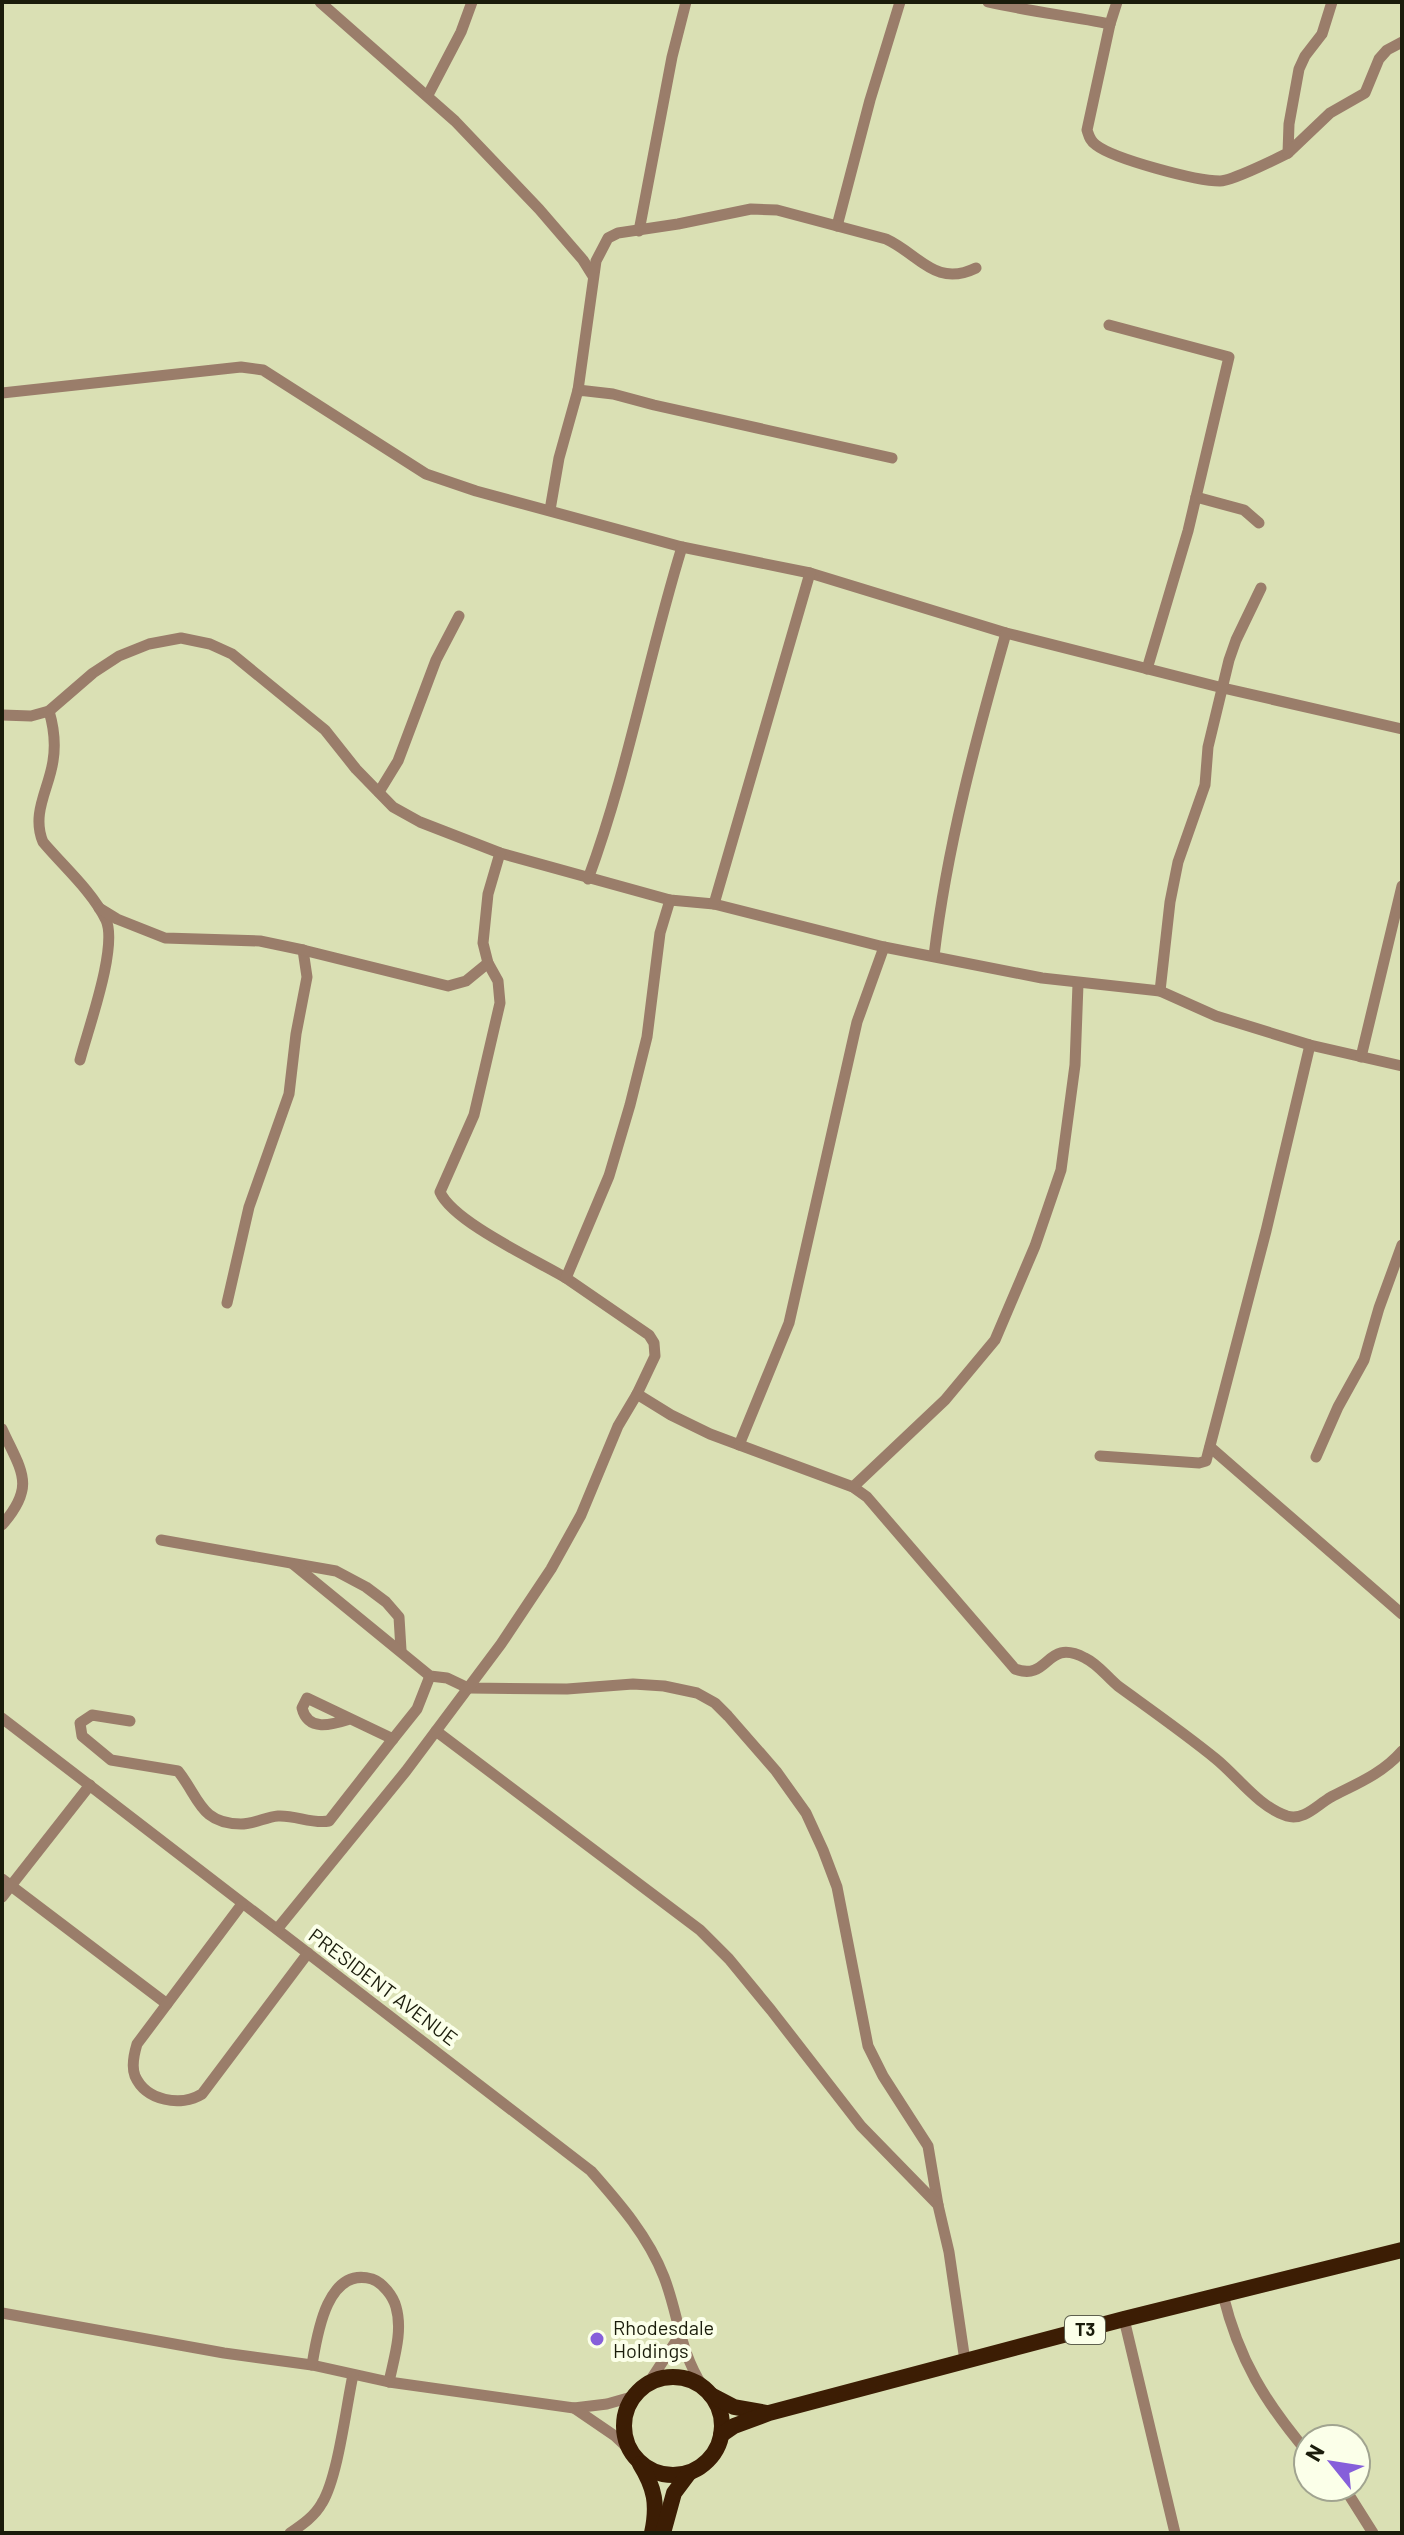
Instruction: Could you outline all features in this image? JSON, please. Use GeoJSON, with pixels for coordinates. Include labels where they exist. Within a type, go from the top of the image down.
{"type":"FeatureCollection","features":[{"type":"Feature","properties":{"kind":"highway","name":"T3"},"geometry":{"type":"LineString","coordinates":[[663,2533],[674,2493],[689,2473],[710,2458],[721,2435],[734,2426],[769,2413],[1124,2319],[1402,2250]]}},
{"type":"Feature","properties":{"kind":"highway","name":"T3"},"geometry":{"type":"LineString","coordinates":[[642,2390],[661,2379],[676,2377],[690,2380],[734,2407],[769,2413]]}},
{"type":"Feature","properties":{"kind":"highway"},"geometry":{"type":"LineString","coordinates":[[642,2390],[627,2409],[624,2423],[626,2439],[634,2456],[653,2484],[656,2518],[652,2533]]}},
{"type":"Feature","properties":{"kind":"highway"},"geometry":{"type":"LineString","coordinates":[[707,2391],[718,2407],[721,2435]]}},
{"type":"Feature","properties":{"kind":"highway"},"geometry":{"type":"LineString","coordinates":[[634,2456],[661,2474],[689,2473]]}},
{"type":"Feature","properties":{"kind":"street"},"geometry":{"type":"LineString","coordinates":[[320,2],[428,95],[539,209],[593,276]]}},
{"type":"Feature","properties":{"kind":"street"},"geometry":{"type":"LineString","coordinates":[[428,95],[461,32],[472,2]]}},
{"type":"Feature","properties":{"kind":"street"},"geometry":{"type":"LineString","coordinates":[[639,231],[672,57],[686,2]]}},
{"type":"Feature","properties":{"kind":"street"},"geometry":{"type":"LineString","coordinates":[[837,226],[900,2]]}},
{"type":"Feature","properties":{"kind":"street"},"geometry":{"type":"LineString","coordinates":[[988,2],[1041,14],[1110,24]]}},
{"type":"Feature","properties":{"kind":"street"},"geometry":{"type":"LineString","coordinates":[[1117,2],[1087,130],[1090,140],[1126,161],[1222,181],[1288,153],[1330,113],[1365,93],[1379,59],[1387,50],[1402,42]]}},
{"type":"Feature","properties":{"kind":"street"},"geometry":{"type":"LineString","coordinates":[[1288,153],[1289,124],[1299,69],[1322,34],[1332,2]]}},
{"type":"Feature","properties":{"kind":"street"},"geometry":{"type":"LineString","coordinates":[[550,510],[559,458],[578,390],[593,276],[600,250],[608,238],[618,233],[751,209],[777,210],[897,244],[925,266],[939,272],[956,275],[976,268]]}},
{"type":"Feature","properties":{"kind":"street"},"geometry":{"type":"LineString","coordinates":[[1109,325],[1229,357],[1196,497],[1147,669]]}},
{"type":"Feature","properties":{"kind":"street"},"geometry":{"type":"LineString","coordinates":[[2,393],[252,367],[263,370],[316,402],[426,474],[504,500],[682,547],[810,573],[1006,633],[1402,729]]}},
{"type":"Feature","properties":{"kind":"street"},"geometry":{"type":"LineString","coordinates":[[578,390],[613,394],[892,458]]}},
{"type":"Feature","properties":{"kind":"street"},"geometry":{"type":"LineString","coordinates":[[1196,497],[1244,510],[1259,523]]}},
{"type":"Feature","properties":{"kind":"street"},"geometry":{"type":"LineString","coordinates":[[588,879],[609,825],[682,547]]}},
{"type":"Feature","properties":{"kind":"street"},"geometry":{"type":"LineString","coordinates":[[714,904],[810,573]]}},
{"type":"Feature","properties":{"kind":"street"},"geometry":{"type":"LineString","coordinates":[[1160,991],[1178,862],[1205,785],[1208,747],[1236,640],[1261,588]]}},
{"type":"Feature","properties":{"kind":"street"},"geometry":{"type":"LineString","coordinates":[[379,792],[398,761],[436,660],[459,616]]}},
{"type":"Feature","properties":{"kind":"street"},"geometry":{"type":"LineString","coordinates":[[934,956],[952,845],[1006,633]]}},
{"type":"Feature","properties":{"kind":"street"},"geometry":{"type":"LineString","coordinates":[[2,715],[31,716],[49,711],[93,673],[149,644],[181,638],[210,644],[232,654],[325,730],[393,807],[420,822],[500,853],[670,900],[714,904],[884,947],[1078,984],[1160,991],[1216,1016],[1310,1045],[1402,1066]]}},
{"type":"Feature","properties":{"kind":"street"},"geometry":{"type":"LineString","coordinates":[[49,711],[55,732],[53,763],[38,815],[38,830],[43,842],[99,908],[108,924],[109,944],[101,985],[80,1060]]}},
{"type":"Feature","properties":{"kind":"street"},"geometry":{"type":"LineString","coordinates":[[278,1928],[436,1731],[551,1569],[581,1515],[618,1426],[655,1356],[654,1343],[649,1335],[566,1278],[471,1223],[442,1198],[440,1192],[474,1115],[500,1003],[498,981],[488,963],[483,943],[484,917],[500,853]]}},
{"type":"Feature","properties":{"kind":"street"},"geometry":{"type":"LineString","coordinates":[[1361,1057],[1402,886]]}},
{"type":"Feature","properties":{"kind":"street"},"geometry":{"type":"LineString","coordinates":[[566,1278],[609,1176],[630,1105],[647,1037],[660,933],[670,900]]}},
{"type":"Feature","properties":{"kind":"street"},"geometry":{"type":"LineString","coordinates":[[99,908],[117,919],[165,938],[260,941],[448,986],[466,981],[488,963]]}},
{"type":"Feature","properties":{"kind":"street"},"geometry":{"type":"LineString","coordinates":[[739,1445],[789,1323],[857,1022],[884,947]]}},
{"type":"Feature","properties":{"kind":"street"},"geometry":{"type":"LineString","coordinates":[[227,1303],[249,1207],[289,1094],[307,977],[303,950]]}},
{"type":"Feature","properties":{"kind":"street"},"geometry":{"type":"LineString","coordinates":[[853,1487],[945,1400],[995,1340],[1035,1246],[1061,1170],[1075,1065],[1078,984]]}},
{"type":"Feature","properties":{"kind":"street"},"geometry":{"type":"LineString","coordinates":[[1100,1456],[1206,1461],[1266,1231],[1310,1045]]}},
{"type":"Feature","properties":{"kind":"street"},"geometry":{"type":"LineString","coordinates":[[1316,1457],[1338,1407],[1364,1360],[1402,1245]]}},
{"type":"Feature","properties":{"kind":"street"},"geometry":{"type":"LineString","coordinates":[[637,1394],[671,1415],[739,1445],[853,1487],[867,1497],[1015,1669],[1032,1672],[1064,1651],[1072,1651],[1090,1660],[1115,1683],[1216,1759],[1264,1803],[1287,1816],[1298,1817],[1366,1781],[1402,1751]]}},
{"type":"Feature","properties":{"kind":"street"},"geometry":{"type":"LineString","coordinates":[[2,1429],[24,1484],[20,1501],[2,1525]]}},
{"type":"Feature","properties":{"kind":"street"},"geometry":{"type":"LineString","coordinates":[[1210,1447],[1402,1614]]}},
{"type":"Feature","properties":{"kind":"street"},"geometry":{"type":"LineString","coordinates":[[161,1540],[336,1571],[366,1587],[399,1617],[401,1650]]}},
{"type":"Feature","properties":{"kind":"street"},"geometry":{"type":"LineString","coordinates":[[293,1564],[430,1676],[447,1678],[468,1688],[567,1689],[633,1684],[697,1693],[715,1703],[776,1771],[806,1813],[837,1887],[868,2046],[883,2076],[928,2146],[949,2252],[965,2361]]}},
{"type":"Feature","properties":{"kind":"street"},"geometry":{"type":"LineString","coordinates":[[130,1721],[92,1715],[80,1723],[82,1736],[111,1760],[178,1771],[190,1786],[199,1807],[214,1820],[242,1824],[279,1816],[329,1821],[417,1709],[430,1676]]}},
{"type":"Feature","properties":{"kind":"street","name":"PRESIDENT AVENUE"},"geometry":{"type":"LineString","coordinates":[[2,1718],[591,2171],[635,2220],[664,2277],[688,2364],[707,2391]]}},
{"type":"Feature","properties":{"kind":"street"},"geometry":{"type":"LineString","coordinates":[[350,1719],[393,1739]]}},
{"type":"Feature","properties":{"kind":"street"},"geometry":{"type":"LineString","coordinates":[[436,1731],[700,1930],[729,1959],[771,2010],[861,2126],[938,2205]]}},
{"type":"Feature","properties":{"kind":"street"},"geometry":{"type":"LineString","coordinates":[[2,1897],[7,1883],[90,1785]]}},
{"type":"Feature","properties":{"kind":"street"},"geometry":{"type":"LineString","coordinates":[[7,1883],[167,2004]]}},
{"type":"Feature","properties":{"kind":"street"},"geometry":{"type":"LineString","coordinates":[[242,1904],[137,2044],[133,2070],[138,2081],[163,2099],[187,2101],[209,2087],[308,1953]]}},
{"type":"Feature","properties":{"kind":"street"},"geometry":{"type":"LineString","coordinates":[[312,2365],[319,2321],[332,2296],[348,2281],[363,2277],[379,2281],[396,2308],[398,2335],[389,2382]]}},
{"type":"Feature","properties":{"kind":"street"},"geometry":{"type":"LineString","coordinates":[[1223,2295],[1232,2332],[1258,2387],[1292,2432]]}},
{"type":"Feature","properties":{"kind":"street"},"geometry":{"type":"LineString","coordinates":[[2,2313],[224,2353],[312,2365],[389,2382],[574,2408],[607,2404],[642,2390],[680,2335]]}},
{"type":"Feature","properties":{"kind":"street"},"geometry":{"type":"LineString","coordinates":[[1124,2319],[1175,2533]]}},
{"type":"Feature","properties":{"kind":"street"},"geometry":{"type":"LineString","coordinates":[[290,2533],[323,2503],[334,2470],[353,2375]]}},
{"type":"Feature","properties":{"kind":"street"},"geometry":{"type":"LineString","coordinates":[[574,2408],[608,2430],[634,2456]]}},
{"type":"Feature","properties":{"kind":"street"},"geometry":{"type":"LineString","coordinates":[[1354,2503],[1373,2533]]}},
{"type":"Feature","properties":{"kind":"place","name":"Rhodesdale Holdings"},"geometry":{"type":"Point","coordinates":[597,2339]}}]}
